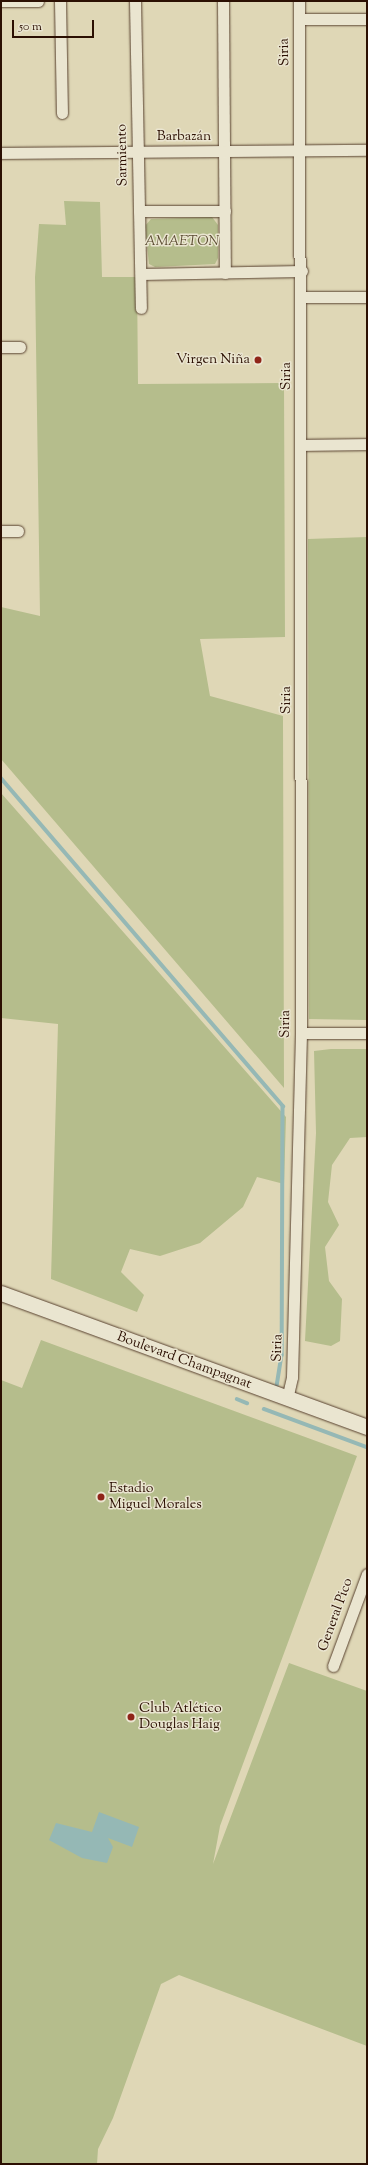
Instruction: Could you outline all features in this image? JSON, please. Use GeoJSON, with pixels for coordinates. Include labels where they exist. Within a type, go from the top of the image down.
{"type":"FeatureCollection","features":[{"type":"Feature","properties":{"kind":"main road","name":"Boulevard Champagnat"},"geometry":{"type":"LineString","coordinates":[[1,1293],[287,1399],[367,1427]]}},
{"type":"Feature","properties":{"kind":"street"},"geometry":{"type":"LineString","coordinates":[[1,2],[38,1]]}},
{"type":"Feature","properties":{"kind":"street"},"geometry":{"type":"LineString","coordinates":[[60,1],[62,113]]}},
{"type":"Feature","properties":{"kind":"street","name":"Sarmiento"},"geometry":{"type":"LineString","coordinates":[[135,1],[141,308]]}},
{"type":"Feature","properties":{"kind":"street"},"geometry":{"type":"LineString","coordinates":[[223,1],[225,272]]}},
{"type":"Feature","properties":{"kind":"street","name":"Siria"},"geometry":{"type":"LineString","coordinates":[[287,1399],[292,1377],[301,1033],[302,151],[299,1]]}},
{"type":"Feature","properties":{"kind":"street"},"geometry":{"type":"LineString","coordinates":[[300,19],[367,19]]}},
{"type":"Feature","properties":{"kind":"street","name":"Barbazán"},"geometry":{"type":"LineString","coordinates":[[1,153],[367,150]]}},
{"type":"Feature","properties":{"kind":"street"},"geometry":{"type":"LineString","coordinates":[[139,211],[225,211]]}},
{"type":"Feature","properties":{"kind":"street"},"geometry":{"type":"LineString","coordinates":[[141,274],[302,272]]}},
{"type":"Feature","properties":{"kind":"street"},"geometry":{"type":"LineString","coordinates":[[302,297],[367,297]]}},
{"type":"Feature","properties":{"kind":"street"},"geometry":{"type":"LineString","coordinates":[[1,346],[20,347]]}},
{"type":"Feature","properties":{"kind":"street"},"geometry":{"type":"LineString","coordinates":[[302,445],[367,444]]}},
{"type":"Feature","properties":{"kind":"street"},"geometry":{"type":"LineString","coordinates":[[1,531],[18,531]]}},
{"type":"Feature","properties":{"kind":"street"},"geometry":{"type":"LineString","coordinates":[[301,1033],[367,1033]]}},
{"type":"Feature","properties":{"kind":"street","name":"General Pico"},"geometry":{"type":"LineString","coordinates":[[333,1666],[367,1574]]}},
{"type":"Feature","properties":{"kind":"green space"},"geometry":{"type":"Polygon","coordinates":[[[64,201],[100,202],[102,277],[137,277],[138,384],[284,383],[285,637],[200,639],[210,696],[283,716],[284,1088],[1,759],[1,607],[40,616],[35,277],[39,224],[66,225],[64,201]]]}},
{"type":"Feature","properties":{"kind":"green space","name":"AMAETON"},"geometry":{"type":"Polygon","coordinates":[[[212,217],[218,225],[218,258],[215,264],[155,267],[149,264],[145,226],[151,219],[212,217]]]}},
{"type":"Feature","properties":{"kind":"green space"},"geometry":{"type":"Polygon","coordinates":[[[367,537],[367,1020],[309,1019],[308,539],[367,537]]]}},
{"type":"Feature","properties":{"kind":"green space"},"geometry":{"type":"Polygon","coordinates":[[[1,793],[286,1117],[284,1184],[257,1177],[243,1207],[200,1243],[160,1256],[130,1249],[121,1272],[144,1295],[137,1312],[51,1279],[58,1024],[1,1018],[1,793]]]}},
{"type":"Feature","properties":{"kind":"green space"},"geometry":{"type":"Polygon","coordinates":[[[331,1049],[367,1049],[367,1137],[350,1138],[332,1165],[328,1202],[339,1225],[325,1247],[329,1281],[342,1299],[340,1341],[331,1346],[305,1341],[316,1133],[314,1051],[331,1049]]]}},
{"type":"Feature","properties":{"kind":"green space","name":"Club Atlético Douglas Haig"},"geometry":{"type":"Polygon","coordinates":[[[41,1340],[357,1456],[220,1826],[213,1864],[289,1663],[367,1691],[367,2046],[179,1975],[161,1984],[113,2118],[98,2149],[97,2164],[1,2164],[1,1380],[22,1388],[41,1340]]]}},
{"type":"Feature","properties":{"kind":"water"},"geometry":{"type":"Polygon","coordinates":[[[99,1812],[139,1827],[132,1847],[108,1838],[113,1847],[107,1863],[82,1858],[49,1840],[56,1823],[92,1832],[99,1812]]]}},
{"type":"Feature","properties":{"kind":"waterway"},"geometry":{"type":"LineString","coordinates":[[1,778],[283,1106],[282,1355],[277,1385]]}},
{"type":"Feature","properties":{"kind":"waterway"},"geometry":{"type":"LineString","coordinates":[[237,1399],[247,1403]]}},
{"type":"Feature","properties":{"kind":"waterway"},"geometry":{"type":"LineString","coordinates":[[264,1409],[367,1447]]}},
{"type":"Feature","properties":{"kind":"place","name":"Virgen Niña"},"geometry":{"type":"Point","coordinates":[258,360]}},
{"type":"Feature","properties":{"kind":"place","name":"Estadio Miguel Morales"},"geometry":{"type":"Point","coordinates":[101,1497]}},
{"type":"Feature","properties":{"kind":"place","name":"Club Atlético Douglas Haig"},"geometry":{"type":"Point","coordinates":[131,1717]}}]}
